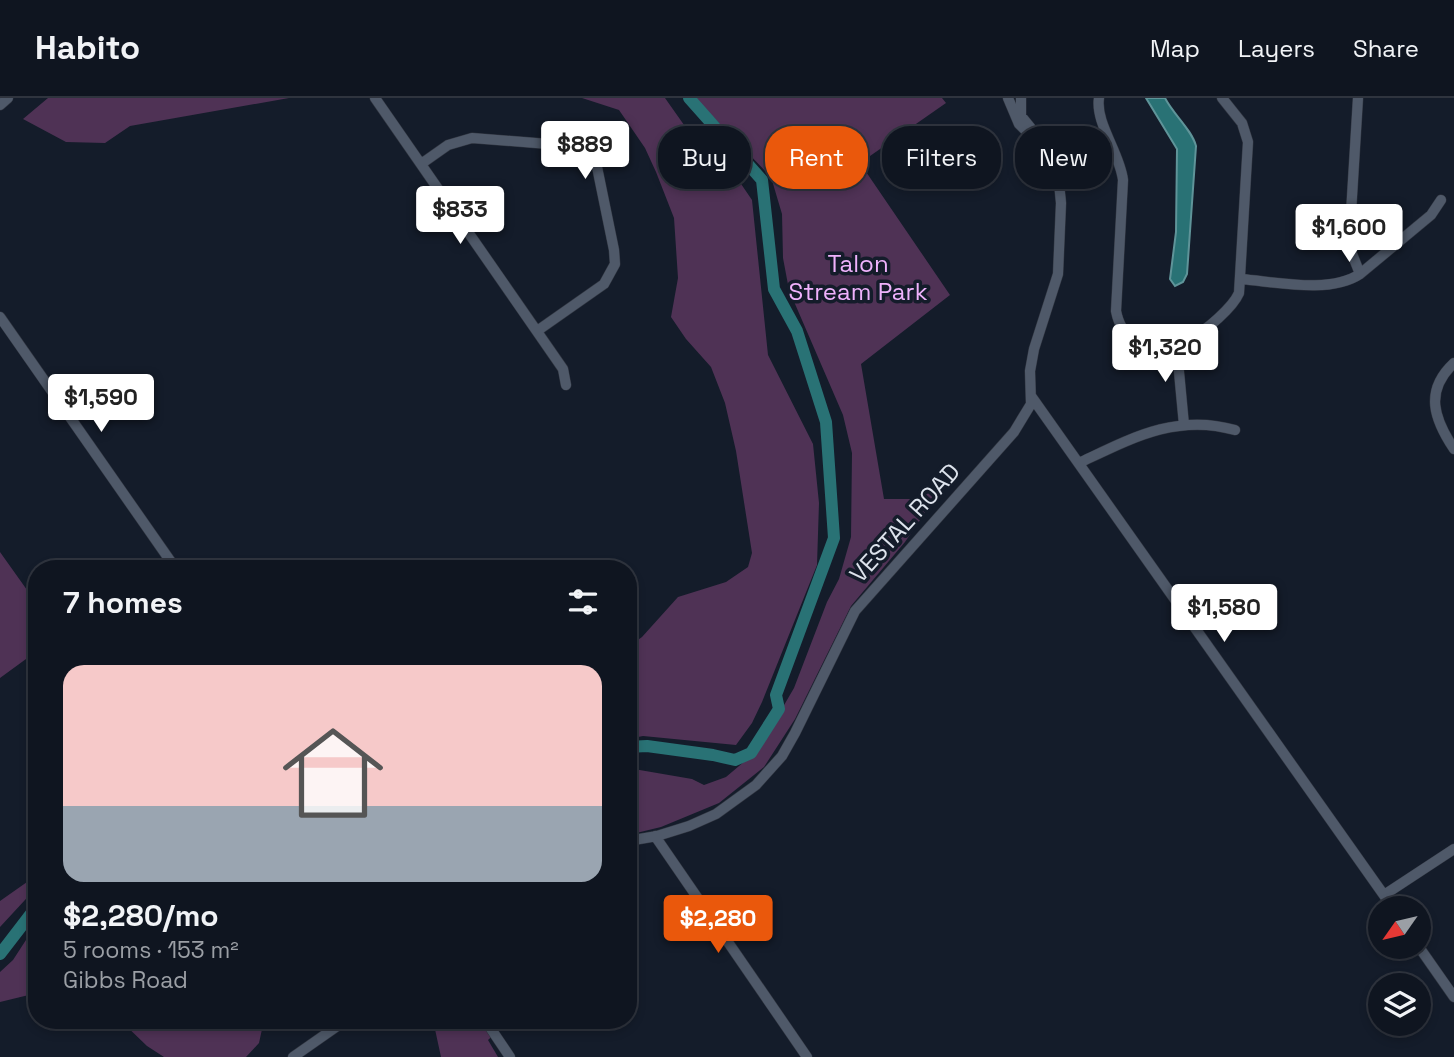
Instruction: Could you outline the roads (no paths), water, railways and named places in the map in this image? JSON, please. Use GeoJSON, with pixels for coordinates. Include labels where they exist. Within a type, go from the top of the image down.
{"type":"FeatureCollection","features":[{"type":"Feature","properties":{"kind":"street"},"geometry":{"type":"LineString","coordinates":[[0,105],[9,98]]}},
{"type":"Feature","properties":{"kind":"street"},"geometry":{"type":"LineString","coordinates":[[375,98],[563,369],[566,385]]}},
{"type":"Feature","properties":{"kind":"street"},"geometry":{"type":"LineString","coordinates":[[1009,98],[1021,98]]}},
{"type":"Feature","properties":{"kind":"street","name":"VESTAL ROAD"},"geometry":{"type":"LineString","coordinates":[[1009,98],[1021,126]]}},
{"type":"Feature","properties":{"kind":"street","name":"VESTAL ROAD"},"geometry":{"type":"LineString","coordinates":[[1021,98],[1021,116],[1030,126]]}},
{"type":"Feature","properties":{"kind":"street"},"geometry":{"type":"LineString","coordinates":[[1099,98],[1100,115],[1120,163],[1123,180],[1117,320],[1125,332],[1138,340],[1176,340],[1196,335],[1231,307],[1239,293],[1248,142],[1242,122],[1222,98]]}},
{"type":"Feature","properties":{"kind":"street"},"geometry":{"type":"LineString","coordinates":[[1358,98],[1349,246],[1360,274]]}},
{"type":"Feature","properties":{"kind":"street"},"geometry":{"type":"LineString","coordinates":[[421,164],[448,145],[472,138],[573,146],[581,148],[591,156],[600,175],[614,250],[613,269],[604,284],[537,331]]}},
{"type":"Feature","properties":{"kind":"street","name":"VESTAL ROAD"},"geometry":{"type":"LineString","coordinates":[[637,839],[689,826],[716,814],[738,800],[771,769],[795,733],[855,611],[1014,432],[1028,411],[1034,349],[1058,274],[1061,231],[1059,189]]}},
{"type":"Feature","properties":{"kind":"street"},"geometry":{"type":"LineString","coordinates":[[1241,279],[1323,286],[1340,284],[1360,274],[1431,215],[1441,200]]}},
{"type":"Feature","properties":{"kind":"street"},"geometry":{"type":"LineString","coordinates":[[0,317],[170,560]]}},
{"type":"Feature","properties":{"kind":"street"},"geometry":{"type":"LineString","coordinates":[[1176,340],[1184,425]]}},
{"type":"Feature","properties":{"kind":"street"},"geometry":{"type":"LineString","coordinates":[[1454,363],[1440,379],[1435,393],[1437,419],[1454,449]]}},
{"type":"Feature","properties":{"kind":"street"},"geometry":{"type":"LineString","coordinates":[[1031,396],[1384,895],[1454,849]]}},
{"type":"Feature","properties":{"kind":"street"},"geometry":{"type":"LineString","coordinates":[[1079,463],[1146,432],[1184,425],[1219,425],[1235,430]]}},
{"type":"Feature","properties":{"kind":"street"},"geometry":{"type":"LineString","coordinates":[[655,836],[807,1057]]}},
{"type":"Feature","properties":{"kind":"street"},"geometry":{"type":"LineString","coordinates":[[1427,959],[1454,997]]}},
{"type":"Feature","properties":{"kind":"street"},"geometry":{"type":"LineString","coordinates":[[293,1057],[333,1029]]}},
{"type":"Feature","properties":{"kind":"street"},"geometry":{"type":"LineString","coordinates":[[491,1029],[510,1057]]}},
{"type":"Feature","properties":{"kind":"waterway"},"geometry":{"type":"LineString","coordinates":[[637,747],[735,760],[751,753],[779,709],[776,695],[834,538],[826,422],[797,331],[774,289],[762,180],[689,98]]}},
{"type":"Feature","properties":{"kind":"waterway"},"geometry":{"type":"LineString","coordinates":[[0,954],[28,918]]}},
{"type":"Feature","properties":{"kind":"park label","name":"Talon Stream Park"},"geometry":{"type":"Point","coordinates":[858,278]}}]}
